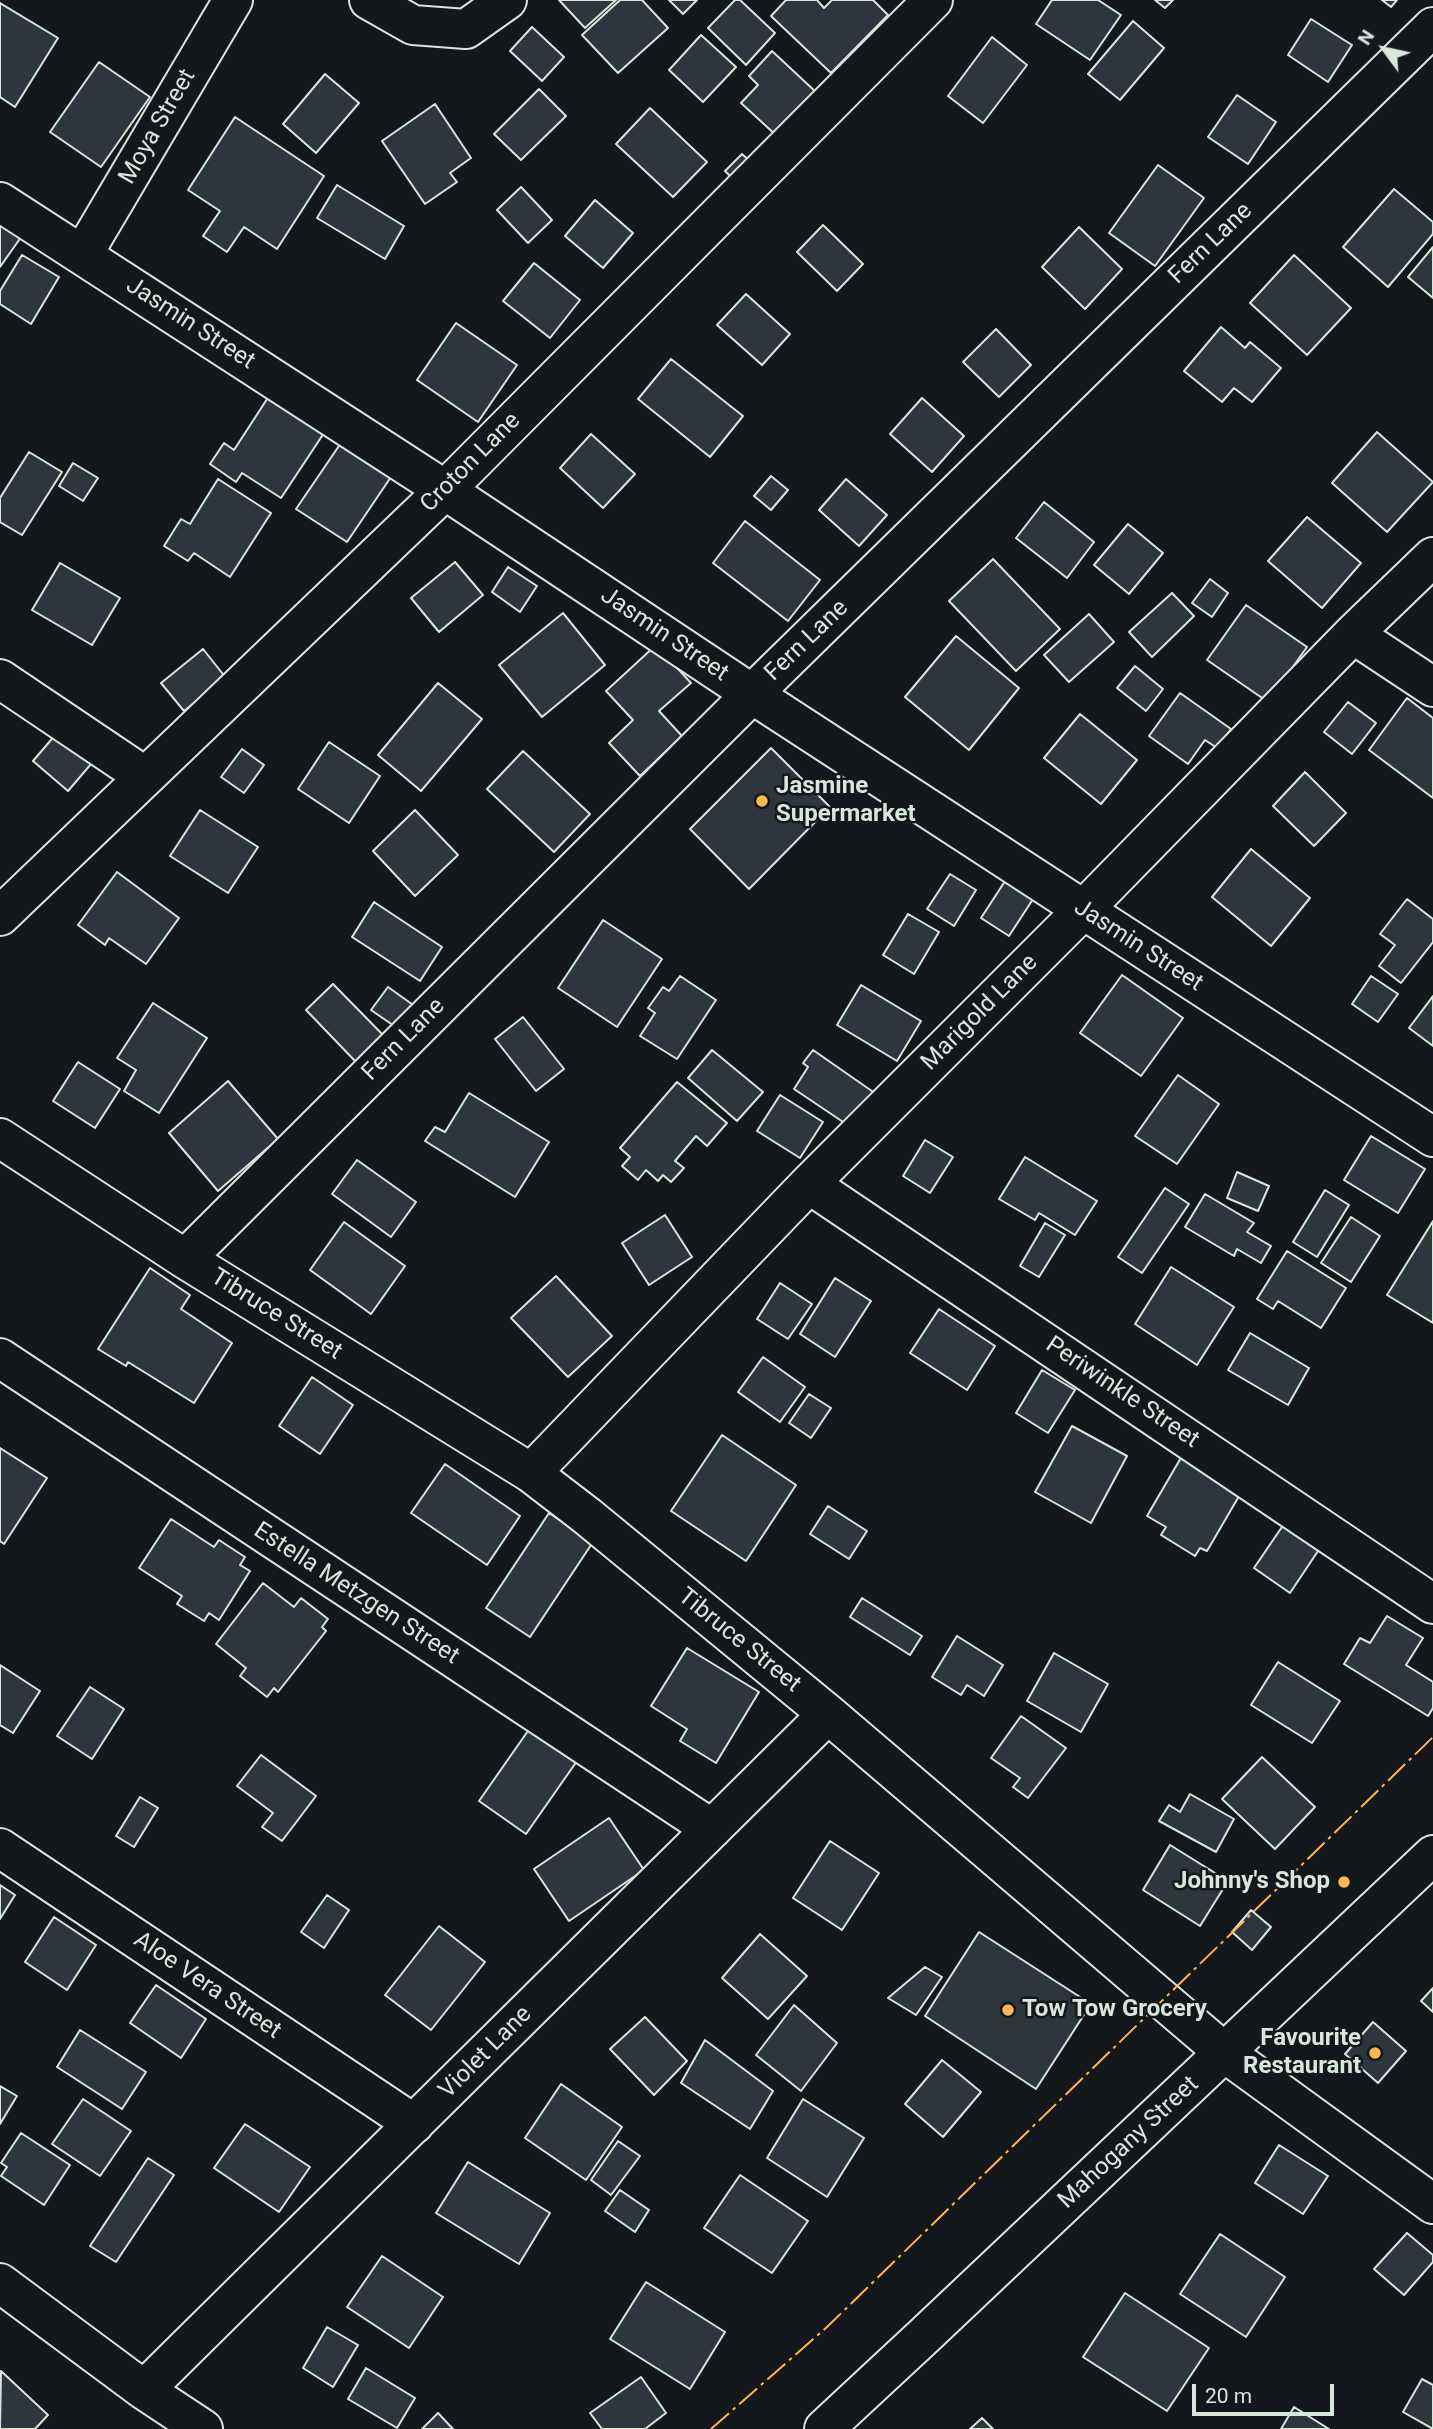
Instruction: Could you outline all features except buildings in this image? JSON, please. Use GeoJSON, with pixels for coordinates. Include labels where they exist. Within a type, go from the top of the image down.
{"type":"FeatureCollection","features":[{"type":"Feature","properties":{"kind":"street","name":"Moya Street"},"geometry":{"type":"LineString","coordinates":[[83,254],[233,0]]}},
{"type":"Feature","properties":{"kind":"street"},"geometry":{"type":"LineString","coordinates":[[369,0],[413,25],[466,29],[507,0]]}},
{"type":"Feature","properties":{"kind":"street","name":"Croton Lane"},"geometry":{"type":"LineString","coordinates":[[0,916],[445,490],[933,0]]}},
{"type":"Feature","properties":{"kind":"street","name":"Fern Lane"},"geometry":{"type":"LineString","coordinates":[[185,1259],[752,694],[1433,27]]}},
{"type":"Feature","properties":{"kind":"street","name":"Jasmin Street"},"geometry":{"type":"LineString","coordinates":[[0,202],[445,490],[752,694],[1433,1138]]}},
{"type":"Feature","properties":{"kind":"street","name":"Marigold Lane"},"geometry":{"type":"LineString","coordinates":[[531,1474],[809,1184],[1083,910],[1353,634],[1433,557]]}},
{"type":"Feature","properties":{"kind":"street"},"geometry":{"type":"LineString","coordinates":[[1353,634],[1433,687]]}},
{"type":"Feature","properties":{"kind":"street"},"geometry":{"type":"LineString","coordinates":[[0,679],[144,776]]}},
{"type":"Feature","properties":{"kind":"street","name":"Tibruce Street"},"geometry":{"type":"LineString","coordinates":[[0,1138],[185,1259],[531,1474],[587,1516],[828,1714],[1225,2053],[1433,2204]]}},
{"type":"Feature","properties":{"kind":"street","name":"Periwinkle Street"},"geometry":{"type":"LineString","coordinates":[[809,1184],[1433,1604]]}},
{"type":"Feature","properties":{"kind":"street","name":"Estella Metzgen Street"},"geometry":{"type":"LineString","coordinates":[[0,1358],[712,1829]]}},
{"type":"Feature","properties":{"kind":"street","name":"Violet Lane"},"geometry":{"type":"LineString","coordinates":[[144,2390],[828,1714]]}},
{"type":"Feature","properties":{"kind":"street","name":"Aloe Vera Street"},"geometry":{"type":"LineString","coordinates":[[0,1848],[414,2124]]}},
{"type":"Feature","properties":{"kind":"street","name":"Mahogany Street"},"geometry":{"type":"LineString","coordinates":[[824,2429],[1433,1855]]}},
{"type":"Feature","properties":{"kind":"street"},"geometry":{"type":"LineString","coordinates":[[0,2284],[144,2390],[203,2429]]}},
{"type":"Feature","properties":{"kind":"power"},"geometry":{"type":"LineString","coordinates":[[711,2429],[827,2327],[1433,1737]]}},
{"type":"Feature","properties":{"kind":"place","name":"Jasmine Supermarket"},"geometry":{"type":"Point","coordinates":[762,801]}},
{"type":"Feature","properties":{"kind":"place","name":"Johnny's Shop"},"geometry":{"type":"Point","coordinates":[1344,1882]}},
{"type":"Feature","properties":{"kind":"place","name":"Tow Tow Grocery"},"geometry":{"type":"Point","coordinates":[1008,2010]}},
{"type":"Feature","properties":{"kind":"place","name":"Favourite Restaurant"},"geometry":{"type":"Point","coordinates":[1375,2053]}}]}
